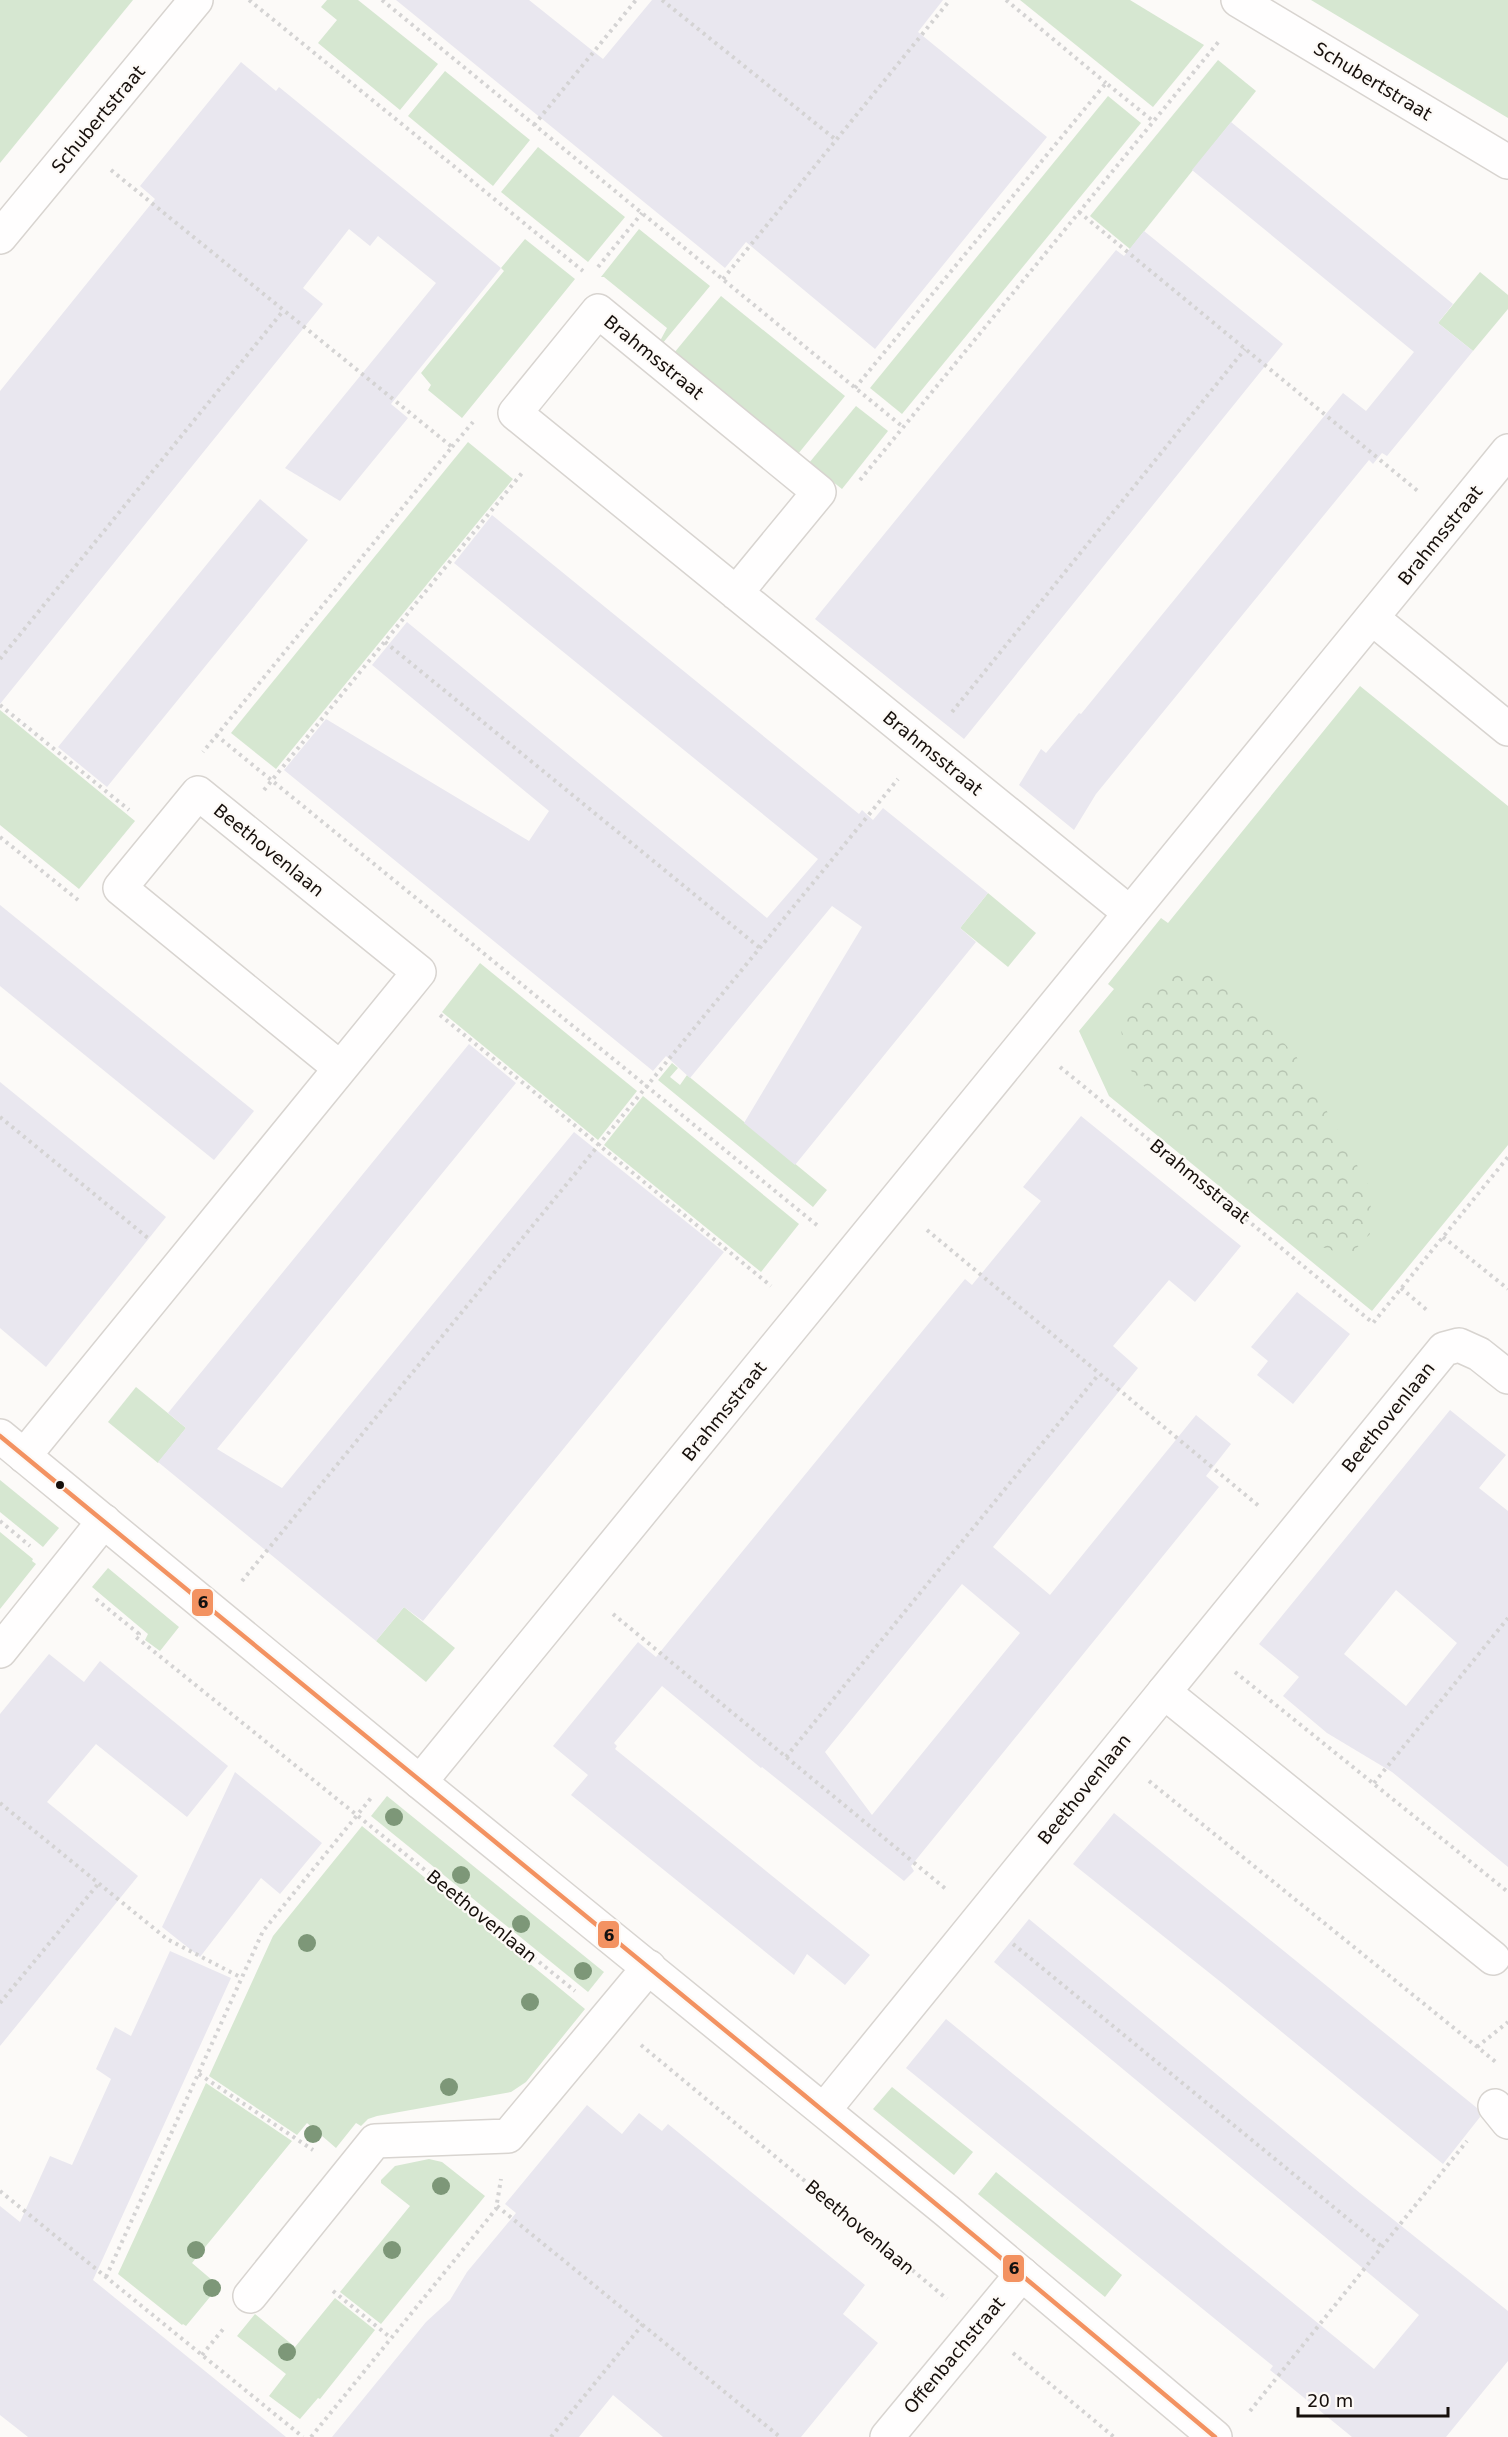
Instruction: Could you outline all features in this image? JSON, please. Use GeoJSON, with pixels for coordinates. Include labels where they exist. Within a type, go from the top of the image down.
{"type":"FeatureCollection","features":[{"type":"Feature","properties":{"kind":"street","name":"Schubertstraat"},"geometry":{"type":"LineString","coordinates":[[0,237],[196,0]]}},
{"type":"Feature","properties":{"kind":"street","name":"Schubertstraat"},"geometry":{"type":"LineString","coordinates":[[1243,3],[1508,162]]}},
{"type":"Feature","properties":{"kind":"street","name":"Brahmsstraat"},"geometry":{"type":"LineString","coordinates":[[736,593],[819,492],[598,311],[515,413],[549,441],[736,593],[1130,913]]}},
{"type":"Feature","properties":{"kind":"street","name":"Brahmsstraat"},"geometry":{"type":"LineString","coordinates":[[409,1774],[580,1587],[1508,451]]}},
{"type":"Feature","properties":{"kind":"street"},"geometry":{"type":"LineString","coordinates":[[1372,618],[1508,729]]}},
{"type":"Feature","properties":{"kind":"street","name":"Beethovenlaan"},"geometry":{"type":"LineString","coordinates":[[120,888],[198,793],[419,972],[180,1264],[12,1446],[409,1774],[824,2110],[1215,2437]]}},
{"type":"Feature","properties":{"kind":"street"},"geometry":{"type":"LineString","coordinates":[[120,888],[340,1068]]}},
{"type":"Feature","properties":{"kind":"street","name":"Beethovenlaan"},"geometry":{"type":"LineString","coordinates":[[824,2110],[1113,1752],[1444,1349],[1459,1346],[1479,1354],[1508,1377]]}},
{"type":"Feature","properties":{"kind":"street"},"geometry":{"type":"LineString","coordinates":[[0,1651],[104,1521]]}},
{"type":"Feature","properties":{"kind":"street"},"geometry":{"type":"LineString","coordinates":[[1164,1692],[1493,1958]]}},
{"type":"Feature","properties":{"kind":"street"},"geometry":{"type":"LineString","coordinates":[[250,2296],[375,2141],[508,2136],[649,1967]]}},
{"type":"Feature","properties":{"kind":"street","name":"Offenbachstraat"},"geometry":{"type":"LineString","coordinates":[[886,2437],[1022,2274]]}},
{"type":"Feature","properties":{"kind":"path"},"geometry":{"type":"LineString","coordinates":[[249,0],[589,277]]}},
{"type":"Feature","properties":{"kind":"path"},"geometry":{"type":"LineString","coordinates":[[382,0],[903,427]]}},
{"type":"Feature","properties":{"kind":"path"},"geometry":{"type":"LineString","coordinates":[[534,125],[636,0]]}},
{"type":"Feature","properties":{"kind":"path"},"geometry":{"type":"LineString","coordinates":[[662,0],[835,140]]}},
{"type":"Feature","properties":{"kind":"path"},"geometry":{"type":"LineString","coordinates":[[723,279],[951,0]]}},
{"type":"Feature","properties":{"kind":"path"},"geometry":{"type":"LineString","coordinates":[[1006,0],[1153,121]]}},
{"type":"Feature","properties":{"kind":"path"},"geometry":{"type":"LineString","coordinates":[[859,481],[1153,121],[1243,3]]}},
{"type":"Feature","properties":{"kind":"path"},"geometry":{"type":"LineString","coordinates":[[855,388],[1106,83]]}},
{"type":"Feature","properties":{"kind":"path"},"geometry":{"type":"LineString","coordinates":[[78,143],[452,447],[181,778],[198,793]]}},
{"type":"Feature","properties":{"kind":"path"},"geometry":{"type":"LineString","coordinates":[[1079,212],[1452,519]]}},
{"type":"Feature","properties":{"kind":"path"},"geometry":{"type":"LineString","coordinates":[[598,311],[576,294],[642,213]]}},
{"type":"Feature","properties":{"kind":"path"},"geometry":{"type":"LineString","coordinates":[[0,659],[283,311]]}},
{"type":"Feature","properties":{"kind":"path"},"geometry":{"type":"LineString","coordinates":[[236,823],[549,441]]}},
{"type":"Feature","properties":{"kind":"path"},"geometry":{"type":"LineString","coordinates":[[385,642],[759,948]]}},
{"type":"Feature","properties":{"kind":"path"},"geometry":{"type":"LineString","coordinates":[[0,705],[162,837]]}},
{"type":"Feature","properties":{"kind":"path"},"geometry":{"type":"LineString","coordinates":[[216,735],[852,1254]]}},
{"type":"Feature","properties":{"kind":"path"},"geometry":{"type":"LineString","coordinates":[[0,837],[82,903],[104,875],[120,888]]}},
{"type":"Feature","properties":{"kind":"path"},"geometry":{"type":"LineString","coordinates":[[406,988],[804,1313]]}},
{"type":"Feature","properties":{"kind":"path","name":"Brahmsstraat"},"geometry":{"type":"LineString","coordinates":[[1027,1039],[1373,1323],[1443,1237]]}},
{"type":"Feature","properties":{"kind":"path"},"geometry":{"type":"LineString","coordinates":[[0,1117],[180,1264]]}},
{"type":"Feature","properties":{"kind":"path"},"geometry":{"type":"LineString","coordinates":[[266,1551],[593,1152]]}},
{"type":"Feature","properties":{"kind":"path"},"geometry":{"type":"LineString","coordinates":[[1508,1157],[1443,1237],[1508,1289]]}},
{"type":"Feature","properties":{"kind":"path"},"geometry":{"type":"LineString","coordinates":[[894,1203],[1293,1534]]}},
{"type":"Feature","properties":{"kind":"path"},"geometry":{"type":"LineString","coordinates":[[786,1757],[1099,1374]]}},
{"type":"Feature","properties":{"kind":"path","name":"Beethovenlaan"},"geometry":{"type":"LineString","coordinates":[[0,1521],[139,1634],[136,1637],[607,2017],[1114,2437]]}},
{"type":"Feature","properties":{"kind":"path"},"geometry":{"type":"LineString","coordinates":[[580,1587],[915,1863]]}},
{"type":"Feature","properties":{"kind":"path"},"geometry":{"type":"LineString","coordinates":[[1374,1783],[1508,1618]]}},
{"type":"Feature","properties":{"kind":"path"},"geometry":{"type":"LineString","coordinates":[[1202,1645],[1508,1892]]}},
{"type":"Feature","properties":{"kind":"path"},"geometry":{"type":"LineString","coordinates":[[1113,1752],[1500,2066]]}},
{"type":"Feature","properties":{"kind":"path"},"geometry":{"type":"LineString","coordinates":[[106,2277],[262,1931],[357,1815],[409,1774]]}},
{"type":"Feature","properties":{"kind":"path"},"geometry":{"type":"LineString","coordinates":[[0,1803],[167,1939],[242,1978]]}},
{"type":"Feature","properties":{"kind":"path"},"geometry":{"type":"LineString","coordinates":[[0,2003],[99,1882]]}},
{"type":"Feature","properties":{"kind":"path"},"geometry":{"type":"LineString","coordinates":[[980,1917],[1381,2246]]}},
{"type":"Feature","properties":{"kind":"path"},"geometry":{"type":"LineString","coordinates":[[1477,2047],[1508,2022]]}},
{"type":"Feature","properties":{"kind":"path"},"geometry":{"type":"LineString","coordinates":[[199,2074],[348,2174]]}},
{"type":"Feature","properties":{"kind":"path"},"geometry":{"type":"LineString","coordinates":[[1243,2419],[1381,2246],[1502,2114]]}},
{"type":"Feature","properties":{"kind":"path"},"geometry":{"type":"LineString","coordinates":[[311,2437],[496,2206],[508,2136]]}},
{"type":"Feature","properties":{"kind":"path"},"geometry":{"type":"LineString","coordinates":[[0,2191],[303,2437]]}},
{"type":"Feature","properties":{"kind":"path"},"geometry":{"type":"LineString","coordinates":[[496,2206],[780,2437]]}},
{"type":"Feature","properties":{"kind":"path"},"geometry":{"type":"LineString","coordinates":[[333,2291],[391,2338]]}},
{"type":"Feature","properties":{"kind":"path"},"geometry":{"type":"LineString","coordinates":[[550,2437],[643,2324]]}},
{"type":"Feature","properties":{"kind":"green space"},"geometry":{"type":"Polygon","coordinates":[[[0,0],[133,0],[0,163],[0,0]]]}},
{"type":"Feature","properties":{"kind":"green space"},"geometry":{"type":"Polygon","coordinates":[[[327,0],[358,0],[438,64],[400,110],[318,43],[337,20],[321,7],[327,0]]]}},
{"type":"Feature","properties":{"kind":"green space"},"geometry":{"type":"Polygon","coordinates":[[[1020,0],[1130,0],[1204,45],[1153,107],[1020,0]]]}},
{"type":"Feature","properties":{"kind":"green space"},"geometry":{"type":"Polygon","coordinates":[[[1311,0],[1508,0],[1508,118],[1311,0]]]}},
{"type":"Feature","properties":{"kind":"green space"},"geometry":{"type":"Polygon","coordinates":[[[1218,60],[1256,91],[1130,249],[1090,216],[1218,60]]]}},
{"type":"Feature","properties":{"kind":"green space"},"geometry":{"type":"Polygon","coordinates":[[[445,71],[530,140],[493,186],[408,116],[445,71]]]}},
{"type":"Feature","properties":{"kind":"green space"},"geometry":{"type":"Polygon","coordinates":[[[1108,96],[1141,123],[902,414],[870,388],[1108,96]]]}},
{"type":"Feature","properties":{"kind":"green space"},"geometry":{"type":"Polygon","coordinates":[[[538,147],[625,217],[588,262],[501,192],[538,147]]]}},
{"type":"Feature","properties":{"kind":"green space"},"geometry":{"type":"Polygon","coordinates":[[[639,229],[710,286],[662,344],[660,341],[667,328],[604,277],[601,277],[639,229]]]}},
{"type":"Feature","properties":{"kind":"green space"},"geometry":{"type":"Polygon","coordinates":[[[525,239],[575,279],[462,418],[428,390],[431,385],[421,373],[504,271],[501,268],[525,239]]]}},
{"type":"Feature","properties":{"kind":"green space"},"geometry":{"type":"Polygon","coordinates":[[[1480,272],[1508,295],[1508,309],[1473,351],[1438,323],[1480,272]]]}},
{"type":"Feature","properties":{"kind":"green space"},"geometry":{"type":"Polygon","coordinates":[[[721,296],[845,396],[798,454],[674,353],[721,296]]]}},
{"type":"Feature","properties":{"kind":"green space"},"geometry":{"type":"Polygon","coordinates":[[[856,406],[888,431],[842,489],[809,463],[856,406]]]}},
{"type":"Feature","properties":{"kind":"green space"},"geometry":{"type":"Polygon","coordinates":[[[468,442],[513,479],[276,769],[231,733],[468,442]]]}},
{"type":"Feature","properties":{"kind":"green space"},"geometry":{"type":"Polygon","coordinates":[[[1360,686],[1508,806],[1508,1145],[1372,1311],[1109,1096],[1079,1031],[1114,989],[1108,984],[1161,918],[1168,923],[1360,686]]]}},
{"type":"Feature","properties":{"kind":"green space"},"geometry":{"type":"Polygon","coordinates":[[[0,710],[135,821],[79,889],[0,825],[0,710]]]}},
{"type":"Feature","properties":{"kind":"green space"},"geometry":{"type":"Polygon","coordinates":[[[988,893],[1036,933],[1008,967],[960,928],[988,893]]]}},
{"type":"Feature","properties":{"kind":"green space"},"geometry":{"type":"Polygon","coordinates":[[[480,963],[637,1091],[598,1140],[442,1012],[480,963]]]}},
{"type":"Feature","properties":{"kind":"green space"},"geometry":{"type":"Polygon","coordinates":[[[1186,968],[1228,982],[1296,1056],[1371,1190],[1370,1234],[1349,1256],[1307,1242],[1173,1121],[1128,1067],[1121,1030],[1137,1002],[1186,968]]]}},
{"type":"Feature","properties":{"kind":"green space"},"geometry":{"type":"Polygon","coordinates":[[[672,1063],[678,1068],[670,1077],[680,1085],[687,1075],[827,1190],[813,1207],[658,1080],[672,1063]]]}},
{"type":"Feature","properties":{"kind":"green space"},"geometry":{"type":"Polygon","coordinates":[[[643,1096],[799,1224],[761,1272],[604,1145],[643,1096]]]}},
{"type":"Feature","properties":{"kind":"green space"},"geometry":{"type":"Polygon","coordinates":[[[136,1387],[186,1428],[158,1463],[108,1422],[136,1387]]]}},
{"type":"Feature","properties":{"kind":"green space"},"geometry":{"type":"Polygon","coordinates":[[[0,1480],[59,1528],[43,1547],[0,1512],[0,1480]]]}},
{"type":"Feature","properties":{"kind":"green space"},"geometry":{"type":"Polygon","coordinates":[[[0,1532],[36,1564],[0,1609],[0,1532]]]}},
{"type":"Feature","properties":{"kind":"green space"},"geometry":{"type":"Polygon","coordinates":[[[108,1568],[179,1627],[160,1651],[145,1640],[148,1634],[92,1587],[108,1568]]]}},
{"type":"Feature","properties":{"kind":"green space"},"geometry":{"type":"Polygon","coordinates":[[[404,1607],[455,1648],[426,1682],[376,1641],[404,1607]]]}},
{"type":"Feature","properties":{"kind":"green space"},"geometry":{"type":"Polygon","coordinates":[[[387,1796],[604,1972],[588,1992],[371,1816],[387,1796]]]}},
{"type":"Feature","properties":{"kind":"green space"},"geometry":{"type":"Polygon","coordinates":[[[362,1826],[585,2009],[526,2082],[511,2092],[377,2116],[368,2119],[361,2126],[356,2123],[336,2148],[307,2123],[297,2135],[209,2076],[273,1936],[362,1826]]]}},
{"type":"Feature","properties":{"kind":"green space"},"geometry":{"type":"Polygon","coordinates":[[[206,2083],[292,2141],[192,2263],[219,2286],[186,2326],[118,2274],[206,2083]]]}},
{"type":"Feature","properties":{"kind":"green space"},"geometry":{"type":"Polygon","coordinates":[[[892,2087],[973,2152],[954,2175],[873,2109],[892,2087]]]}},
{"type":"Feature","properties":{"kind":"green space"},"geometry":{"type":"Polygon","coordinates":[[[429,2159],[442,2162],[485,2196],[381,2324],[340,2292],[410,2206],[381,2183],[381,2180],[395,2166],[429,2159]]]}},
{"type":"Feature","properties":{"kind":"green space"},"geometry":{"type":"Polygon","coordinates":[[[996,2172],[1122,2275],[1105,2297],[978,2194],[996,2172]]]}},
{"type":"Feature","properties":{"kind":"green space"},"geometry":{"type":"Polygon","coordinates":[[[335,2298],[375,2330],[320,2399],[318,2398],[300,2419],[269,2396],[286,2374],[237,2336],[255,2314],[295,2347],[335,2298]]]}},
{"type":"Feature","properties":{"kind":"building"},"geometry":{"type":"Polygon","coordinates":[[[396,0],[529,0],[603,59],[652,0],[943,0],[918,32],[1047,137],[875,349],[746,242],[725,268],[396,0]]]}},
{"type":"Feature","properties":{"kind":"building"},"geometry":{"type":"Polygon","coordinates":[[[241,62],[276,91],[279,87],[501,268],[391,404],[408,418],[340,501],[285,468],[436,283],[378,236],[370,246],[349,229],[303,288],[323,304],[0,704],[0,391],[155,199],[140,186],[241,62]]]}},
{"type":"Feature","properties":{"kind":"building"},"geometry":{"type":"Polygon","coordinates":[[[1231,122],[1453,304],[1438,323],[1473,351],[1387,456],[1382,453],[1373,464],[1369,460],[1096,794],[1074,830],[1019,785],[1041,749],[1046,753],[1079,713],[1081,714],[1343,393],[1366,411],[1414,352],[1192,170],[1231,122]]]}},
{"type":"Feature","properties":{"kind":"building"},"geometry":{"type":"Polygon","coordinates":[[[1144,231],[1283,344],[964,739],[815,619],[1116,250],[1124,256],[1144,231]]]}},
{"type":"Feature","properties":{"kind":"building"},"geometry":{"type":"Polygon","coordinates":[[[260,499],[308,540],[107,787],[58,747],[260,499]]]}},
{"type":"Feature","properties":{"kind":"building"},"geometry":{"type":"Polygon","coordinates":[[[492,515],[859,814],[862,810],[873,820],[883,808],[988,893],[960,928],[976,942],[795,1165],[744,1123],[862,927],[832,906],[690,1078],[666,1056],[653,1071],[284,770],[326,719],[529,841],[549,811],[372,665],[407,622],[767,918],[818,859],[454,563],[492,515]]]}},
{"type":"Feature","properties":{"kind":"building"},"geometry":{"type":"Polygon","coordinates":[[[0,905],[254,1111],[214,1160],[0,986],[0,905]]]}},
{"type":"Feature","properties":{"kind":"building"},"geometry":{"type":"Polygon","coordinates":[[[469,1044],[516,1083],[217,1449],[282,1488],[574,1132],[724,1252],[423,1621],[404,1607],[376,1641],[158,1462],[186,1428],[168,1413],[469,1044]]]}},
{"type":"Feature","properties":{"kind":"building"},"geometry":{"type":"Polygon","coordinates":[[[0,1082],[166,1217],[46,1367],[0,1328],[0,1082]]]}},
{"type":"Feature","properties":{"kind":"building"},"geometry":{"type":"Polygon","coordinates":[[[1081,1116],[1241,1246],[1195,1302],[1169,1280],[1113,1346],[1138,1368],[993,1547],[1050,1595],[1196,1415],[1231,1444],[1206,1476],[1219,1487],[911,1866],[914,1871],[904,1881],[662,1686],[614,1743],[617,1746],[615,1749],[870,1955],[845,1985],[807,1954],[794,1975],[571,1795],[588,1775],[553,1746],[638,1642],[656,1657],[965,1279],[972,1285],[1041,1201],[1023,1187],[1081,1116]],[[962,1584],[825,1752],[872,1815],[1020,1633],[962,1584]]]}},
{"type":"Feature","properties":{"kind":"building"},"geometry":{"type":"Polygon","coordinates":[[[1297,1292],[1350,1334],[1293,1404],[1257,1375],[1268,1361],[1251,1347],[1297,1292]]]}},
{"type":"Feature","properties":{"kind":"building"},"geometry":{"type":"Polygon","coordinates":[[[1450,1410],[1506,1455],[1479,1488],[1508,1511],[1508,1867],[1392,1772],[1327,1733],[1283,1696],[1299,1677],[1259,1644],[1450,1410]],[[1396,1590],[1344,1654],[1406,1706],[1457,1643],[1396,1590]]]}},
{"type":"Feature","properties":{"kind":"building"},"geometry":{"type":"Polygon","coordinates":[[[49,1654],[84,1682],[100,1661],[228,1766],[187,1817],[96,1744],[47,1802],[138,1876],[0,2046],[0,1714],[49,1654]]]}},
{"type":"Feature","properties":{"kind":"building"},"geometry":{"type":"Polygon","coordinates":[[[235,1772],[322,1843],[280,1894],[261,1878],[200,1957],[162,1927],[235,1772]]]}},
{"type":"Feature","properties":{"kind":"building"},"geometry":{"type":"Polygon","coordinates":[[[1114,1813],[1477,2108],[1480,2117],[1443,2164],[1073,1864],[1114,1813]]]}},
{"type":"Feature","properties":{"kind":"building"},"geometry":{"type":"Polygon","coordinates":[[[1029,1919],[1360,2193],[1508,2311],[1508,2361],[1446,2437],[1352,2437],[1270,2370],[1273,2366],[906,2068],[946,2019],[1374,2369],[1419,2315],[994,1962],[1029,1919]]]}},
{"type":"Feature","properties":{"kind":"building"},"geometry":{"type":"Polygon","coordinates":[[[170,1951],[231,1978],[93,2280],[286,2437],[28,2437],[0,2415],[0,2206],[20,2222],[50,2156],[72,2165],[111,2079],[96,2069],[115,2027],[131,2036],[170,1951]]]}},
{"type":"Feature","properties":{"kind":"building"},"geometry":{"type":"Polygon","coordinates":[[[587,2105],[622,2134],[639,2113],[662,2131],[668,2124],[865,2285],[843,2314],[878,2343],[801,2437],[663,2437],[613,2395],[579,2437],[332,2437],[426,2322],[450,2300],[467,2272],[516,2213],[505,2204],[587,2105]]]}},
{"type":"Feature","properties":{"kind":"transit line","name":"6"},"geometry":{"type":"LineString","coordinates":[[0,1436],[761,2060],[1215,2437]]}}]}
